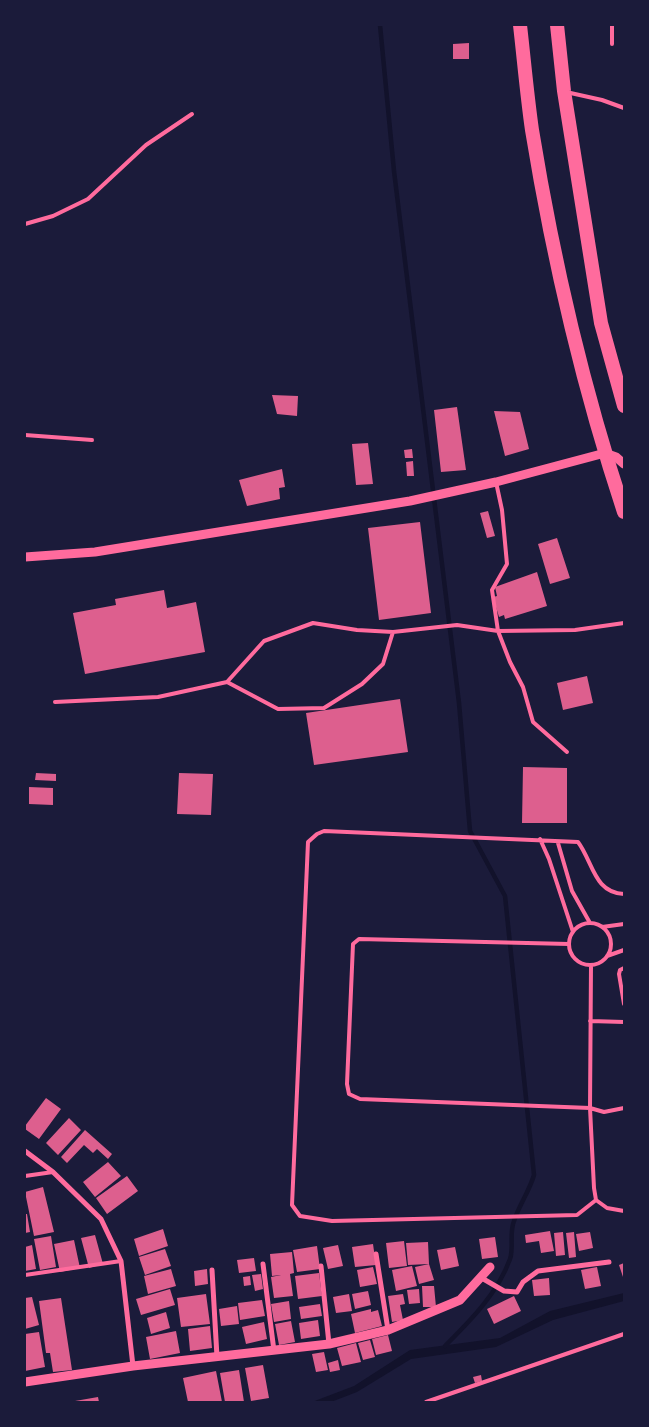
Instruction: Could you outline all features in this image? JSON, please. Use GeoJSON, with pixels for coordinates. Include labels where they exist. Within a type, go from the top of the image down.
{"type":"FeatureCollection","features":[{"type":"Feature","properties":{"kind":"highway"},"geometry":{"type":"LineString","coordinates":[[520,25],[532,129],[559,274],[605,453],[624,512]]}},
{"type":"Feature","properties":{"kind":"highway"},"geometry":{"type":"LineString","coordinates":[[557,25],[564,91],[601,323],[624,406]]}},
{"type":"Feature","properties":{"kind":"street"},"geometry":{"type":"LineString","coordinates":[[25,557],[95,552],[410,501],[496,482],[605,453],[616,457],[624,464]]}},
{"type":"Feature","properties":{"kind":"street"},"geometry":{"type":"LineString","coordinates":[[25,1151],[53,1172],[101,1219],[121,1261],[133,1366]]}},
{"type":"Feature","properties":{"kind":"street"},"geometry":{"type":"LineString","coordinates":[[376,1254],[388,1330]]}},
{"type":"Feature","properties":{"kind":"street"},"geometry":{"type":"LineString","coordinates":[[480,1277],[504,1291],[517,1292],[523,1282],[538,1271],[609,1262]]}},
{"type":"Feature","properties":{"kind":"street"},"geometry":{"type":"LineString","coordinates":[[263,1264],[274,1351]]}},
{"type":"Feature","properties":{"kind":"street"},"geometry":{"type":"LineString","coordinates":[[321,1266],[329,1344]]}},
{"type":"Feature","properties":{"kind":"street"},"geometry":{"type":"LineString","coordinates":[[25,1382],[133,1366],[329,1344],[388,1330],[460,1300],[490,1267]]}},
{"type":"Feature","properties":{"kind":"street"},"geometry":{"type":"LineString","coordinates":[[212,1270],[217,1357]]}},
{"type":"Feature","properties":{"kind":"lane"},"geometry":{"type":"LineString","coordinates":[[612,25],[612,44]]}},
{"type":"Feature","properties":{"kind":"lane"},"geometry":{"type":"LineString","coordinates":[[564,91],[602,100],[624,108]]}},
{"type":"Feature","properties":{"kind":"lane"},"geometry":{"type":"LineString","coordinates":[[25,224],[53,216],[88,199],[146,145],[192,114]]}},
{"type":"Feature","properties":{"kind":"lane"},"geometry":{"type":"LineString","coordinates":[[25,435],[92,440]]}},
{"type":"Feature","properties":{"kind":"lane"},"geometry":{"type":"LineString","coordinates":[[496,482],[502,510],[507,564],[492,590],[498,631],[510,662],[523,687],[533,722],[567,752]]}},
{"type":"Feature","properties":{"kind":"lane"},"geometry":{"type":"LineString","coordinates":[[55,702],[158,697],[228,682],[264,641],[313,623],[357,630],[393,632],[457,625],[498,631],[575,630],[624,623]]}},
{"type":"Feature","properties":{"kind":"lane"},"geometry":{"type":"LineString","coordinates":[[228,682],[278,709],[324,708],[362,684],[383,664],[393,632]]}},
{"type":"Feature","properties":{"kind":"lane"},"geometry":{"type":"LineString","coordinates":[[596,1200],[577,1215],[332,1221],[300,1216],[292,1205],[308,842],[316,834],[324,830],[540,839],[558,843],[578,842],[587,854],[597,881],[608,890],[624,894]]}},
{"type":"Feature","properties":{"kind":"lane"},"geometry":{"type":"LineString","coordinates":[[540,839],[549,859],[573,932]]}},
{"type":"Feature","properties":{"kind":"lane"},"geometry":{"type":"LineString","coordinates":[[558,843],[572,891],[590,923]]}},
{"type":"Feature","properties":{"kind":"lane"},"geometry":{"type":"LineString","coordinates":[[624,924],[602,927],[590,923],[583,924],[573,932],[569,944],[570,951],[578,961],[591,965],[597,964],[607,956],[624,950]]}},
{"type":"Feature","properties":{"kind":"lane"},"geometry":{"type":"LineString","coordinates":[[602,927],[610,937],[610,950],[607,956]]}},
{"type":"Feature","properties":{"kind":"lane"},"geometry":{"type":"LineString","coordinates":[[569,944],[358,939],[353,944],[347,1084],[349,1094],[360,1099],[590,1108],[604,1112],[624,1108]]}},
{"type":"Feature","properties":{"kind":"lane"},"geometry":{"type":"LineString","coordinates":[[591,965],[590,1108],[596,1200]]}},
{"type":"Feature","properties":{"kind":"lane"},"geometry":{"type":"LineString","coordinates":[[624,968],[620,970],[619,974],[624,1004]]}},
{"type":"Feature","properties":{"kind":"lane"},"geometry":{"type":"LineString","coordinates":[[590,1020],[624,1022]]}},
{"type":"Feature","properties":{"kind":"lane"},"geometry":{"type":"LineString","coordinates":[[25,1176],[53,1172]]}},
{"type":"Feature","properties":{"kind":"lane"},"geometry":{"type":"LineString","coordinates":[[596,1200],[607,1208],[624,1211]]}},
{"type":"Feature","properties":{"kind":"lane"},"geometry":{"type":"LineString","coordinates":[[25,1275],[121,1261]]}},
{"type":"Feature","properties":{"kind":"lane"},"geometry":{"type":"LineString","coordinates":[[426,1402],[624,1334]]}},
{"type":"Feature","properties":{"kind":"shaded area"},"geometry":{"type":"Polygon","coordinates":[[[624,1293],[624,1301],[553,1320],[496,1347],[411,1359],[357,1392],[331,1402],[312,1402],[354,1386],[410,1350],[500,1338],[550,1311],[624,1293]]]}},
{"type":"Feature","properties":{"kind":"building"},"geometry":{"type":"Polygon","coordinates":[[[469,43],[469,59],[453,59],[453,44],[469,43]]]}},
{"type":"Feature","properties":{"kind":"building"},"geometry":{"type":"Polygon","coordinates":[[[272,395],[298,396],[297,416],[277,414],[272,395]]]}},
{"type":"Feature","properties":{"kind":"building"},"geometry":{"type":"Polygon","coordinates":[[[457,407],[466,470],[441,472],[434,410],[457,407]]]}},
{"type":"Feature","properties":{"kind":"building"},"geometry":{"type":"Polygon","coordinates":[[[494,411],[520,412],[529,449],[505,456],[494,411]]]}},
{"type":"Feature","properties":{"kind":"building"},"geometry":{"type":"Polygon","coordinates":[[[368,443],[373,484],[356,485],[352,444],[368,443]]]}},
{"type":"Feature","properties":{"kind":"building"},"geometry":{"type":"Polygon","coordinates":[[[412,449],[413,458],[405,458],[404,450],[412,449]]]}},
{"type":"Feature","properties":{"kind":"building"},"geometry":{"type":"Polygon","coordinates":[[[413,461],[414,476],[407,476],[406,462],[413,461]]]}},
{"type":"Feature","properties":{"kind":"building"},"geometry":{"type":"Polygon","coordinates":[[[282,469],[285,487],[279,488],[280,499],[247,506],[239,480],[282,469]]]}},
{"type":"Feature","properties":{"kind":"building"},"geometry":{"type":"Polygon","coordinates":[[[488,511],[495,536],[487,538],[480,513],[488,511]]]}},
{"type":"Feature","properties":{"kind":"building"},"geometry":{"type":"Polygon","coordinates":[[[420,522],[431,613],[379,620],[368,528],[420,522]]]}},
{"type":"Feature","properties":{"kind":"building"},"geometry":{"type":"Polygon","coordinates":[[[557,538],[570,578],[550,584],[538,544],[557,538]]]}},
{"type":"Feature","properties":{"kind":"building"},"geometry":{"type":"Polygon","coordinates":[[[537,572],[547,606],[505,619],[504,615],[499,617],[493,597],[497,596],[495,587],[537,572]]]}},
{"type":"Feature","properties":{"kind":"building"},"geometry":{"type":"Polygon","coordinates":[[[164,590],[167,608],[196,602],[205,652],[85,674],[73,613],[116,605],[115,599],[164,590]]]}},
{"type":"Feature","properties":{"kind":"building"},"geometry":{"type":"Polygon","coordinates":[[[587,676],[593,703],[563,710],[557,683],[587,676]]]}},
{"type":"Feature","properties":{"kind":"building"},"geometry":{"type":"Polygon","coordinates":[[[400,699],[408,752],[314,765],[306,713],[400,699]]]}},
{"type":"Feature","properties":{"kind":"building"},"geometry":{"type":"Polygon","coordinates":[[[523,767],[567,768],[567,823],[522,823],[523,767]]]}},
{"type":"Feature","properties":{"kind":"building"},"geometry":{"type":"Polygon","coordinates":[[[36,773],[56,774],[56,781],[35,780],[36,773]]]}},
{"type":"Feature","properties":{"kind":"building"},"geometry":{"type":"Polygon","coordinates":[[[179,773],[213,774],[211,815],[177,814],[179,773]]]}},
{"type":"Feature","properties":{"kind":"building"},"geometry":{"type":"Polygon","coordinates":[[[29,787],[53,788],[53,805],[29,804],[29,787]]]}},
{"type":"Feature","properties":{"kind":"building"},"geometry":{"type":"Polygon","coordinates":[[[46,1098],[61,1109],[39,1139],[25,1129],[25,1126],[46,1098]]]}},
{"type":"Feature","properties":{"kind":"building"},"geometry":{"type":"Polygon","coordinates":[[[69,1118],[81,1130],[58,1155],[46,1143],[69,1118]]]}},
{"type":"Feature","properties":{"kind":"building"},"geometry":{"type":"Polygon","coordinates":[[[85,1130],[112,1154],[108,1159],[97,1149],[93,1153],[84,1145],[67,1163],[61,1157],[85,1130]]]}},
{"type":"Feature","properties":{"kind":"building"},"geometry":{"type":"Polygon","coordinates":[[[108,1162],[121,1176],[95,1197],[83,1182],[108,1162]]]}},
{"type":"Feature","properties":{"kind":"building"},"geometry":{"type":"Polygon","coordinates":[[[127,1176],[138,1191],[107,1214],[96,1198],[127,1176]]]}},
{"type":"Feature","properties":{"kind":"building"},"geometry":{"type":"Polygon","coordinates":[[[43,1187],[54,1232],[34,1236],[25,1192],[43,1187]]]}},
{"type":"Feature","properties":{"kind":"building"},"geometry":{"type":"Polygon","coordinates":[[[25,1214],[27,1214],[30,1232],[25,1233],[25,1214]]]}},
{"type":"Feature","properties":{"kind":"building"},"geometry":{"type":"Polygon","coordinates":[[[163,1229],[168,1246],[139,1256],[134,1239],[163,1229]]]}},
{"type":"Feature","properties":{"kind":"building"},"geometry":{"type":"Polygon","coordinates":[[[550,1231],[554,1251],[541,1253],[539,1241],[526,1243],[525,1235],[550,1231]]]}},
{"type":"Feature","properties":{"kind":"building"},"geometry":{"type":"Polygon","coordinates":[[[563,1232],[565,1255],[556,1256],[554,1233],[563,1232]]]}},
{"type":"Feature","properties":{"kind":"building"},"geometry":{"type":"Polygon","coordinates":[[[574,1232],[576,1257],[569,1258],[566,1233],[574,1232]]]}},
{"type":"Feature","properties":{"kind":"building"},"geometry":{"type":"Polygon","coordinates":[[[590,1232],[593,1248],[579,1251],[576,1234],[590,1232]]]}},
{"type":"Feature","properties":{"kind":"building"},"geometry":{"type":"Polygon","coordinates":[[[95,1235],[103,1264],[89,1268],[81,1238],[95,1235]]]}},
{"type":"Feature","properties":{"kind":"building"},"geometry":{"type":"Polygon","coordinates":[[[51,1236],[56,1267],[40,1270],[34,1239],[51,1236]]]}},
{"type":"Feature","properties":{"kind":"building"},"geometry":{"type":"Polygon","coordinates":[[[495,1237],[498,1257],[482,1259],[479,1239],[495,1237]]]}},
{"type":"Feature","properties":{"kind":"building"},"geometry":{"type":"Polygon","coordinates":[[[74,1240],[80,1268],[60,1272],[54,1244],[74,1240]]]}},
{"type":"Feature","properties":{"kind":"building"},"geometry":{"type":"Polygon","coordinates":[[[404,1241],[407,1266],[389,1268],[386,1243],[404,1241]]]}},
{"type":"Feature","properties":{"kind":"building"},"geometry":{"type":"Polygon","coordinates":[[[428,1242],[429,1264],[408,1265],[406,1243],[428,1242]]]}},
{"type":"Feature","properties":{"kind":"building"},"geometry":{"type":"Polygon","coordinates":[[[373,1244],[376,1265],[355,1267],[352,1247],[373,1244]]]}},
{"type":"Feature","properties":{"kind":"building"},"geometry":{"type":"Polygon","coordinates":[[[32,1245],[36,1269],[25,1271],[25,1247],[32,1245]]]}},
{"type":"Feature","properties":{"kind":"building"},"geometry":{"type":"Polygon","coordinates":[[[338,1245],[343,1266],[328,1269],[323,1248],[338,1245]]]}},
{"type":"Feature","properties":{"kind":"building"},"geometry":{"type":"Polygon","coordinates":[[[317,1246],[320,1269],[297,1272],[293,1250],[317,1246]]]}},
{"type":"Feature","properties":{"kind":"building"},"geometry":{"type":"Polygon","coordinates":[[[455,1247],[459,1266],[441,1270],[437,1250],[455,1247]]]}},
{"type":"Feature","properties":{"kind":"building"},"geometry":{"type":"Polygon","coordinates":[[[165,1249],[171,1266],[145,1275],[139,1257],[165,1249]]]}},
{"type":"Feature","properties":{"kind":"building"},"geometry":{"type":"Polygon","coordinates":[[[292,1252],[294,1273],[290,1274],[293,1296],[274,1298],[271,1277],[281,1275],[272,1276],[270,1254],[292,1252]]]}},
{"type":"Feature","properties":{"kind":"building"},"geometry":{"type":"Polygon","coordinates":[[[254,1258],[256,1271],[239,1273],[237,1260],[254,1258]]]}},
{"type":"Feature","properties":{"kind":"building"},"geometry":{"type":"Polygon","coordinates":[[[624,1263],[624,1280],[619,1265],[624,1263]]]}},
{"type":"Feature","properties":{"kind":"building"},"geometry":{"type":"Polygon","coordinates":[[[429,1264],[434,1280],[419,1284],[415,1267],[429,1264]]]}},
{"type":"Feature","properties":{"kind":"building"},"geometry":{"type":"Polygon","coordinates":[[[412,1266],[417,1286],[396,1291],[392,1270],[412,1266]]]}},
{"type":"Feature","properties":{"kind":"building"},"geometry":{"type":"Polygon","coordinates":[[[373,1267],[377,1284],[360,1287],[357,1270],[373,1267]]]}},
{"type":"Feature","properties":{"kind":"building"},"geometry":{"type":"Polygon","coordinates":[[[597,1267],[601,1286],[585,1289],[581,1270],[597,1267]]]}},
{"type":"Feature","properties":{"kind":"building"},"geometry":{"type":"Polygon","coordinates":[[[171,1269],[176,1286],[148,1294],[144,1276],[171,1269]]]}},
{"type":"Feature","properties":{"kind":"building"},"geometry":{"type":"Polygon","coordinates":[[[207,1269],[208,1284],[195,1286],[194,1271],[207,1269]]]}},
{"type":"Feature","properties":{"kind":"building"},"geometry":{"type":"Polygon","coordinates":[[[319,1273],[322,1296],[298,1299],[295,1276],[319,1273]]]}},
{"type":"Feature","properties":{"kind":"building"},"geometry":{"type":"Polygon","coordinates":[[[261,1274],[263,1289],[255,1291],[252,1275],[261,1274]]]}},
{"type":"Feature","properties":{"kind":"building"},"geometry":{"type":"Polygon","coordinates":[[[250,1276],[251,1285],[244,1286],[243,1277],[250,1276]]]}},
{"type":"Feature","properties":{"kind":"building"},"geometry":{"type":"Polygon","coordinates":[[[549,1278],[550,1295],[534,1296],[532,1280],[549,1278]]]}},
{"type":"Feature","properties":{"kind":"building"},"geometry":{"type":"Polygon","coordinates":[[[422,1286],[434,1286],[436,1307],[423,1307],[422,1286]]]}},
{"type":"Feature","properties":{"kind":"building"},"geometry":{"type":"Polygon","coordinates":[[[170,1289],[175,1305],[141,1315],[136,1299],[170,1289]]]}},
{"type":"Feature","properties":{"kind":"building"},"geometry":{"type":"Polygon","coordinates":[[[419,1289],[420,1303],[409,1304],[407,1290],[419,1289]]]}},
{"type":"Feature","properties":{"kind":"building"},"geometry":{"type":"Polygon","coordinates":[[[368,1291],[371,1305],[355,1309],[352,1294],[368,1291]]]}},
{"type":"Feature","properties":{"kind":"building"},"geometry":{"type":"Polygon","coordinates":[[[206,1294],[210,1324],[181,1327],[177,1298],[206,1294]]]}},
{"type":"Feature","properties":{"kind":"building"},"geometry":{"type":"Polygon","coordinates":[[[349,1294],[352,1311],[336,1313],[333,1297],[349,1294]]]}},
{"type":"Feature","properties":{"kind":"building"},"geometry":{"type":"Polygon","coordinates":[[[403,1294],[405,1304],[400,1305],[403,1320],[392,1322],[388,1296],[403,1294]]]}},
{"type":"Feature","properties":{"kind":"building"},"geometry":{"type":"Polygon","coordinates":[[[514,1296],[521,1311],[494,1324],[487,1309],[514,1296]]]}},
{"type":"Feature","properties":{"kind":"building"},"geometry":{"type":"Polygon","coordinates":[[[32,1297],[39,1325],[25,1329],[25,1298],[32,1297]]]}},
{"type":"Feature","properties":{"kind":"building"},"geometry":{"type":"Polygon","coordinates":[[[61,1298],[72,1370],[53,1372],[50,1353],[46,1353],[39,1301],[61,1298]]]}},
{"type":"Feature","properties":{"kind":"building"},"geometry":{"type":"Polygon","coordinates":[[[262,1300],[265,1316],[240,1320],[238,1303],[262,1300]]]}},
{"type":"Feature","properties":{"kind":"building"},"geometry":{"type":"Polygon","coordinates":[[[289,1301],[291,1319],[274,1322],[271,1304],[289,1301]]]}},
{"type":"Feature","properties":{"kind":"building"},"geometry":{"type":"Polygon","coordinates":[[[320,1304],[322,1316],[301,1319],[299,1307],[320,1304]]]}},
{"type":"Feature","properties":{"kind":"building"},"geometry":{"type":"Polygon","coordinates":[[[237,1306],[239,1324],[221,1326],[219,1309],[237,1306]]]}},
{"type":"Feature","properties":{"kind":"building"},"geometry":{"type":"Polygon","coordinates":[[[371,1309],[371,1312],[378,1310],[382,1326],[355,1333],[351,1314],[371,1309]]]}},
{"type":"Feature","properties":{"kind":"building"},"geometry":{"type":"Polygon","coordinates":[[[166,1312],[170,1328],[151,1334],[147,1318],[166,1312]]]}},
{"type":"Feature","properties":{"kind":"building"},"geometry":{"type":"Polygon","coordinates":[[[318,1320],[320,1336],[301,1339],[299,1323],[318,1320]]]}},
{"type":"Feature","properties":{"kind":"building"},"geometry":{"type":"Polygon","coordinates":[[[291,1321],[295,1342],[279,1345],[275,1324],[291,1321]]]}},
{"type":"Feature","properties":{"kind":"building"},"geometry":{"type":"Polygon","coordinates":[[[264,1322],[267,1339],[246,1344],[242,1327],[264,1322]]]}},
{"type":"Feature","properties":{"kind":"building"},"geometry":{"type":"Polygon","coordinates":[[[210,1326],[212,1348],[190,1351],[188,1329],[210,1326]]]}},
{"type":"Feature","properties":{"kind":"building"},"geometry":{"type":"Polygon","coordinates":[[[176,1331],[180,1353],[150,1359],[146,1337],[176,1331]]]}},
{"type":"Feature","properties":{"kind":"building"},"geometry":{"type":"Polygon","coordinates":[[[39,1332],[45,1367],[25,1371],[25,1334],[39,1332]]]}},
{"type":"Feature","properties":{"kind":"building"},"geometry":{"type":"Polygon","coordinates":[[[388,1335],[392,1351],[376,1355],[372,1339],[388,1335]]]}},
{"type":"Feature","properties":{"kind":"building"},"geometry":{"type":"Polygon","coordinates":[[[370,1340],[375,1357],[363,1360],[358,1343],[370,1340]]]}},
{"type":"Feature","properties":{"kind":"building"},"geometry":{"type":"Polygon","coordinates":[[[356,1343],[361,1362],[342,1366],[337,1348],[356,1343]]]}},
{"type":"Feature","properties":{"kind":"building"},"geometry":{"type":"Polygon","coordinates":[[[324,1352],[328,1370],[316,1372],[312,1354],[324,1352]]]}},
{"type":"Feature","properties":{"kind":"building"},"geometry":{"type":"Polygon","coordinates":[[[338,1360],[340,1370],[330,1372],[328,1363],[338,1360]]]}},
{"type":"Feature","properties":{"kind":"building"},"geometry":{"type":"Polygon","coordinates":[[[263,1365],[269,1398],[251,1401],[245,1368],[263,1365]]]}},
{"type":"Feature","properties":{"kind":"building"},"geometry":{"type":"Polygon","coordinates":[[[239,1370],[244,1402],[225,1402],[220,1373],[239,1370]]]}},
{"type":"Feature","properties":{"kind":"building"},"geometry":{"type":"Polygon","coordinates":[[[216,1371],[222,1402],[188,1402],[183,1378],[216,1371]]]}},
{"type":"Feature","properties":{"kind":"building"},"geometry":{"type":"Polygon","coordinates":[[[481,1375],[482,1381],[475,1383],[473,1377],[481,1375]]]}},
{"type":"Feature","properties":{"kind":"building"},"geometry":{"type":"Polygon","coordinates":[[[98,1397],[99,1402],[75,1402],[75,1401],[98,1397]]]}},
{"type":"Feature","properties":{"kind":"waterway"},"geometry":{"type":"LineString","coordinates":[[380,25],[394,171],[459,703],[470,831],[505,896],[534,1175],[516,1215],[512,1230],[511,1255],[505,1271],[491,1295],[445,1346]]}}]}
